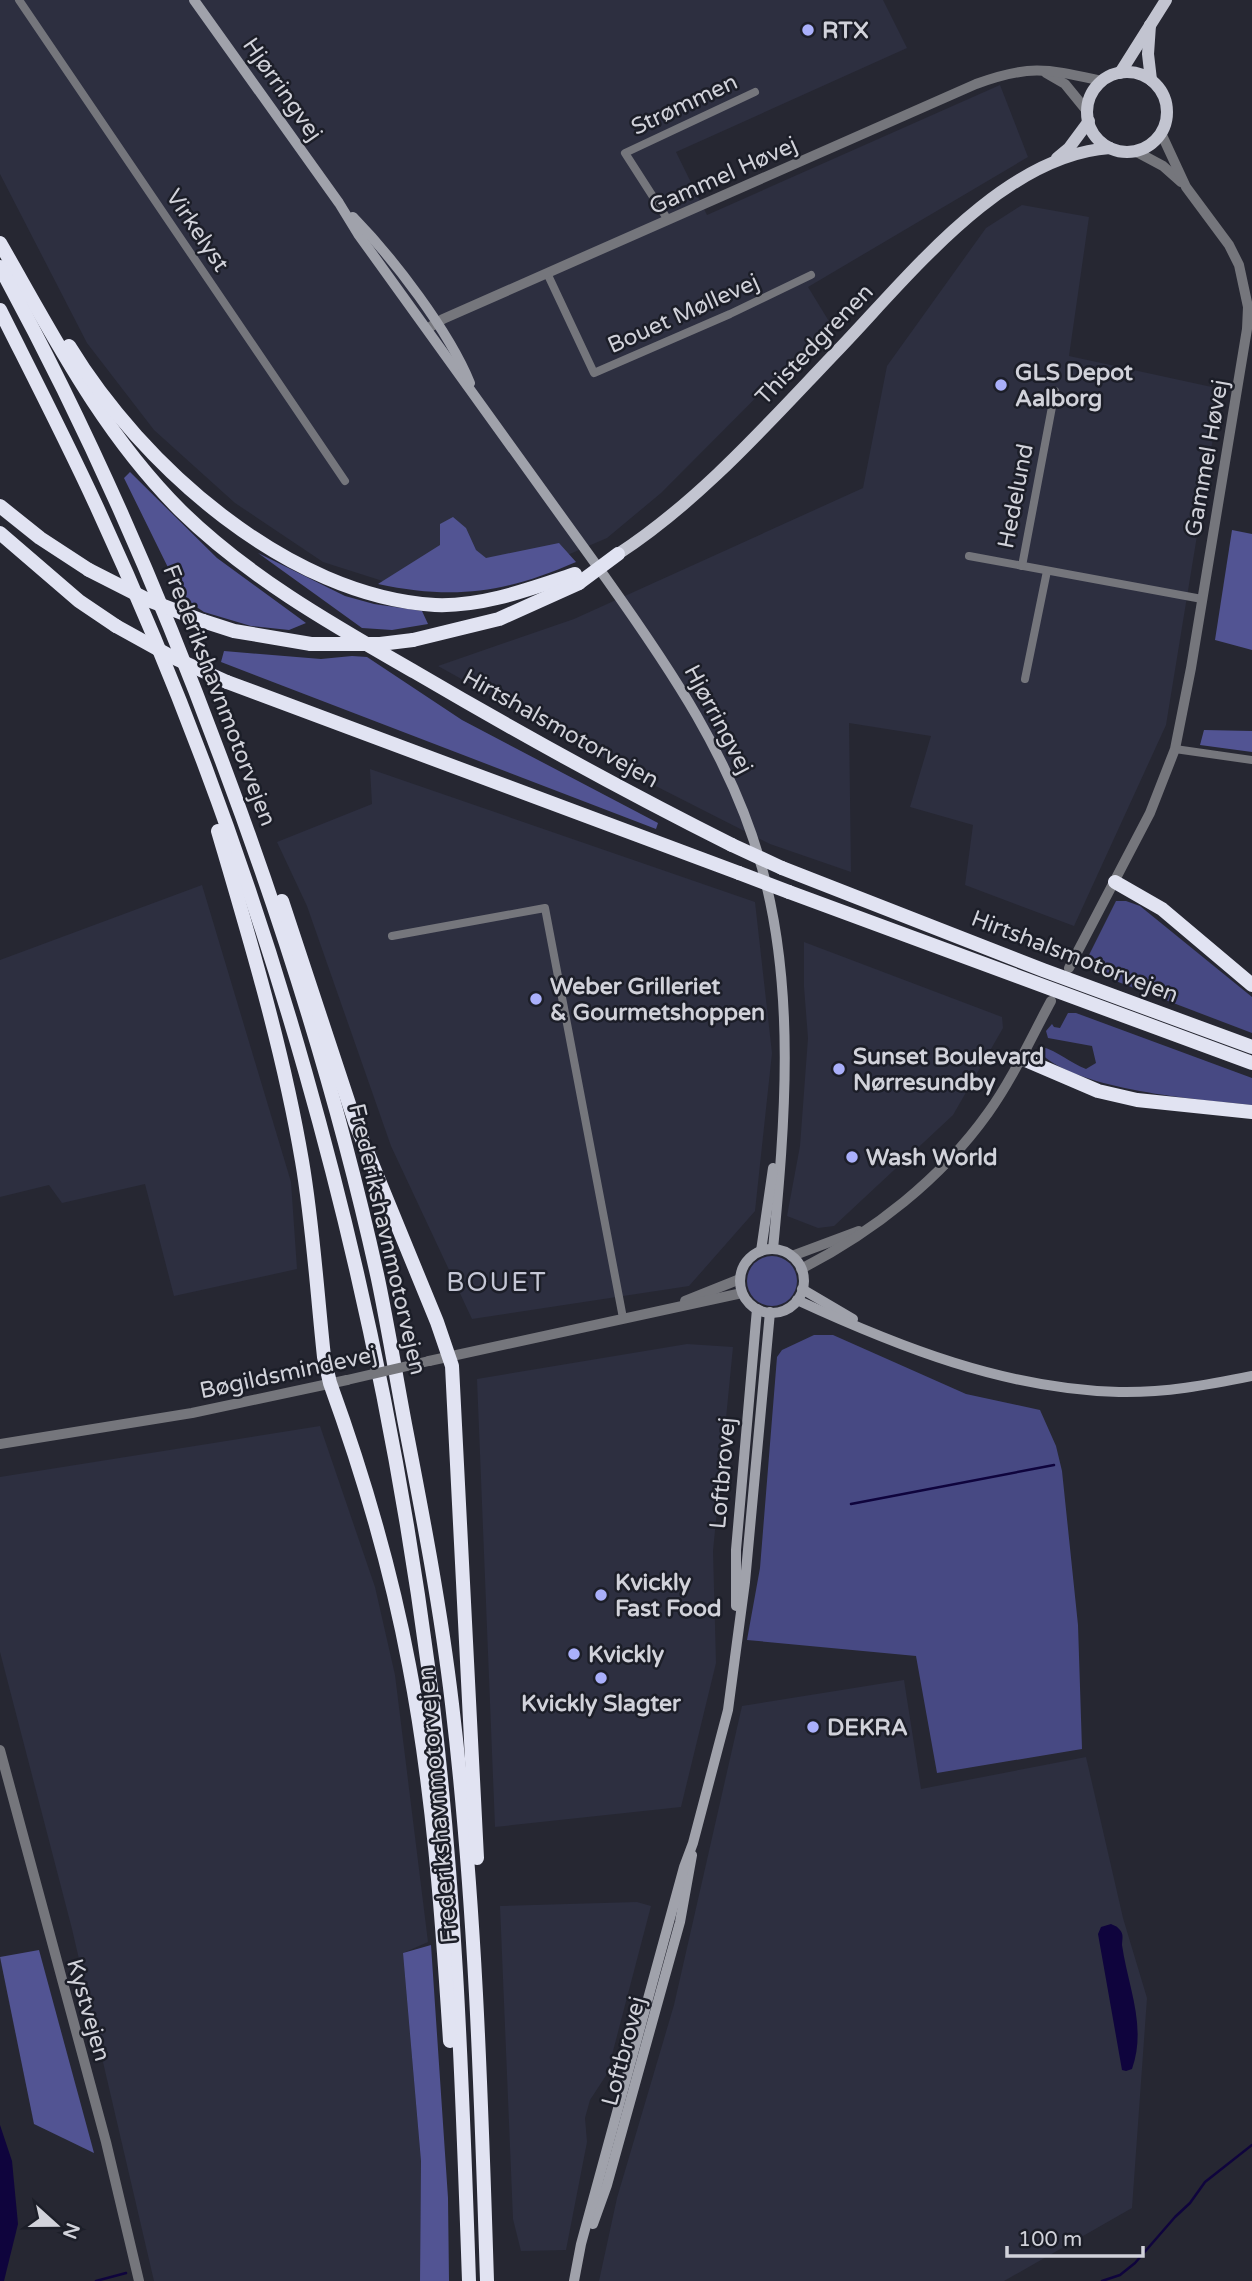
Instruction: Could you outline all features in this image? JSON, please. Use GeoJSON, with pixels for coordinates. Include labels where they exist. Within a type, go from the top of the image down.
{"type":"FeatureCollection","features":[{"type":"Feature","properties":{"kind":"highway"},"geometry":{"type":"LineString","coordinates":[[0,232],[70,348],[111,409],[155,458],[206,503],[247,534],[320,574],[360,591],[401,601],[436,605],[467,603],[577,579]]}},
{"type":"Feature","properties":{"kind":"highway","name":"Hirtshalsmotorvejen"},"geometry":{"type":"LineString","coordinates":[[0,243],[101,415],[179,509],[224,550],[310,611],[654,806],[732,845],[1043,970],[1252,1047]]}},
{"type":"Feature","properties":{"kind":"highway","name":"Frederikshavnmotorvejen"},"geometry":{"type":"LineString","coordinates":[[0,267],[61,385],[112,493],[150,577],[204,711],[251,839],[316,1040],[340,1124],[378,1279],[442,1626],[462,1796],[480,2048],[487,2281]]}},
{"type":"Feature","properties":{"kind":"highway","name":"Frederikshavnmotorvejen"},"geometry":{"type":"LineString","coordinates":[[0,310],[96,503],[177,696],[249,893],[316,1110],[357,1274],[384,1397],[409,1541],[439,1763],[456,1971],[468,2281]]}},
{"type":"Feature","properties":{"kind":"highway"},"geometry":{"type":"LineString","coordinates":[[0,506],[40,538],[89,570],[148,600],[234,631],[311,644],[380,644],[413,640],[499,619],[577,579],[621,552]]}},
{"type":"Feature","properties":{"kind":"highway","name":"Hirtshalsmotorvejen"},"geometry":{"type":"LineString","coordinates":[[0,533],[79,601],[116,626],[172,657],[227,682],[1252,1063]]}},
{"type":"Feature","properties":{"kind":"highway"},"geometry":{"type":"LineString","coordinates":[[177,696],[238,898],[289,1094],[302,1163],[324,1357],[379,1538],[410,1666],[426,1779],[444,1959],[468,2281]]}},
{"type":"Feature","properties":{"kind":"highway"},"geometry":{"type":"LineString","coordinates":[[204,711],[258,835],[355,1122],[450,1357],[471,1712],[478,1885],[480,2048]]}},
{"type":"Feature","properties":{"kind":"highway"},"geometry":{"type":"LineString","coordinates":[[1115,882],[1161,909],[1252,985]]}},
{"type":"Feature","properties":{"kind":"highway"},"geometry":{"type":"LineString","coordinates":[[1021,1058],[1098,1091],[1138,1100],[1252,1112]]}},
{"type":"Feature","properties":{"kind":"main road","name":"Hjørringvej"},"geometry":{"type":"LineString","coordinates":[[194,0],[426,330],[474,392],[630,611],[704,727],[735,793],[763,871],[778,950],[783,1004],[785,1059],[782,1121],[767,1250]]}},
{"type":"Feature","properties":{"kind":"main road"},"geometry":{"type":"LineString","coordinates":[[1120,73],[1166,0]]}},
{"type":"Feature","properties":{"kind":"main road"},"geometry":{"type":"LineString","coordinates":[[1150,22],[1148,54],[1152,80]]}},
{"type":"Feature","properties":{"kind":"main road"},"geometry":{"type":"LineString","coordinates":[[1120,73],[1137,73],[1152,80],[1159,87],[1167,105],[1167,115],[1161,133],[1150,145],[1126,152],[1110,148],[1097,138],[1088,116],[1092,94],[1102,81],[1120,73]]}},
{"type":"Feature","properties":{"kind":"main road","name":"Thistedgrenen"},"geometry":{"type":"LineString","coordinates":[[1044,168],[1069,148],[1088,116]]}},
{"type":"Feature","properties":{"kind":"main road","name":"Thistedgrenen"},"geometry":{"type":"LineString","coordinates":[[621,552],[692,496],[771,421],[941,242],[974,212],[1009,187],[1044,168],[1080,152],[1110,148]]}},
{"type":"Feature","properties":{"kind":"main road","name":"Hjørringvej"},"geometry":{"type":"LineString","coordinates":[[338,203],[391,261],[437,323],[474,392]]}},
{"type":"Feature","properties":{"kind":"main road"},"geometry":{"type":"LineString","coordinates":[[767,1250],[792,1256],[801,1269],[802,1289],[796,1300],[785,1310],[770,1312],[748,1302],[740,1279],[746,1262],[767,1250]]}},
{"type":"Feature","properties":{"kind":"main road"},"geometry":{"type":"LineString","coordinates":[[802,1289],[877,1334]]}},
{"type":"Feature","properties":{"kind":"main road"},"geometry":{"type":"LineString","coordinates":[[796,1300],[942,1361],[998,1377],[1063,1388],[1121,1392],[1187,1389],[1252,1376]]}},
{"type":"Feature","properties":{"kind":"main road","name":"Loftbrovej"},"geometry":{"type":"LineString","coordinates":[[736,1642],[736,1550],[757,1308]]}},
{"type":"Feature","properties":{"kind":"main road","name":"Loftbrovej"},"geometry":{"type":"LineString","coordinates":[[573,2281],[607,2185],[659,2001],[680,1922],[691,1870],[693,1843],[725,1722],[745,1582],[770,1312]]}},
{"type":"Feature","properties":{"kind":"street","name":"Virkelyst"},"geometry":{"type":"LineString","coordinates":[[19,0],[345,481]]}},
{"type":"Feature","properties":{"kind":"street","name":"Gammel Høvej"},"geometry":{"type":"LineString","coordinates":[[426,330],[547,273],[976,84],[1007,73],[1039,69],[1102,81]]}},
{"type":"Feature","properties":{"kind":"street"},"geometry":{"type":"LineString","coordinates":[[1039,69],[1065,84],[1088,116]]}},
{"type":"Feature","properties":{"kind":"street","name":"Strømmen"},"geometry":{"type":"LineString","coordinates":[[668,220],[625,153],[755,92]]}},
{"type":"Feature","properties":{"kind":"street","name":"Gammel Høvej"},"geometry":{"type":"LineString","coordinates":[[1161,133],[1186,187]]}},
{"type":"Feature","properties":{"kind":"street","name":"Gammel Høvej"},"geometry":{"type":"LineString","coordinates":[[1069,968],[1162,785],[1175,749],[1192,668],[1247,329],[1248,307],[1244,283],[1229,245],[1186,187],[1163,166],[1135,151]]}},
{"type":"Feature","properties":{"kind":"street","name":"Bouet Møllevej"},"geometry":{"type":"LineString","coordinates":[[547,273],[594,373],[742,309],[811,275]]}},
{"type":"Feature","properties":{"kind":"street","name":"Hedelund"},"geometry":{"type":"LineString","coordinates":[[1022,566],[1055,391]]}},
{"type":"Feature","properties":{"kind":"street","name":"Hedelund"},"geometry":{"type":"LineString","coordinates":[[969,556],[1202,599]]}},
{"type":"Feature","properties":{"kind":"street"},"geometry":{"type":"LineString","coordinates":[[1025,679],[1047,571]]}},
{"type":"Feature","properties":{"kind":"street"},"geometry":{"type":"LineString","coordinates":[[1175,749],[1252,760]]}},
{"type":"Feature","properties":{"kind":"street"},"geometry":{"type":"LineString","coordinates":[[392,936],[545,908],[623,1318]]}},
{"type":"Feature","properties":{"kind":"street"},"geometry":{"type":"LineString","coordinates":[[801,1269],[857,1238],[914,1193],[956,1154],[989,1112],[1051,1001]]}},
{"type":"Feature","properties":{"kind":"street"},"geometry":{"type":"LineString","coordinates":[[792,1256],[866,1229]]}},
{"type":"Feature","properties":{"kind":"street","name":"Bøgildsmindevej"},"geometry":{"type":"LineString","coordinates":[[667,1308],[740,1279]]}},
{"type":"Feature","properties":{"kind":"street","name":"Bøgildsmindevej"},"geometry":{"type":"LineString","coordinates":[[0,1444],[192,1413],[743,1293]]}},
{"type":"Feature","properties":{"kind":"street","name":"Kystvejen"},"geometry":{"type":"LineString","coordinates":[[0,1750],[102,2129],[139,2281]]}},
{"type":"Feature","properties":{"kind":"shaded area"},"geometry":{"type":"Polygon","coordinates":[[[0,0],[883,0],[907,48],[676,152],[707,215],[1000,85],[1028,157],[808,287],[830,323],[661,493],[607,538],[551,562],[389,583],[323,562],[235,503],[154,430],[87,343],[0,174],[0,0]]]}},
{"type":"Feature","properties":{"kind":"shaded area"},"geometry":{"type":"Polygon","coordinates":[[[1022,205],[1089,217],[1069,356],[1221,389],[1166,725],[1074,926],[965,885],[973,825],[910,807],[931,736],[849,723],[851,872],[770,844],[636,776],[438,666],[574,619],[863,488],[887,366],[986,228],[1022,205]]]}},
{"type":"Feature","properties":{"kind":"shaded area"},"geometry":{"type":"Polygon","coordinates":[[[130,472],[217,558],[306,623],[289,630],[251,626],[204,612],[183,598],[124,478],[130,472]]]}},
{"type":"Feature","properties":{"kind":"shaded area"},"geometry":{"type":"Polygon","coordinates":[[[453,517],[466,528],[476,550],[486,558],[559,543],[576,562],[526,581],[479,591],[431,592],[378,584],[440,545],[440,524],[453,517]]]}},
{"type":"Feature","properties":{"kind":"shaded area"},"geometry":{"type":"Polygon","coordinates":[[[1232,530],[1252,534],[1252,650],[1215,640],[1232,530]]]}},
{"type":"Feature","properties":{"kind":"shaded area"},"geometry":{"type":"Polygon","coordinates":[[[258,553],[345,596],[374,604],[422,611],[428,624],[392,630],[362,628],[258,553]]]}},
{"type":"Feature","properties":{"kind":"shaded area"},"geometry":{"type":"Polygon","coordinates":[[[224,651],[321,659],[367,657],[462,720],[658,823],[656,829],[221,662],[224,651]]]}},
{"type":"Feature","properties":{"kind":"shaded area"},"geometry":{"type":"Polygon","coordinates":[[[1204,730],[1252,731],[1252,752],[1200,745],[1204,730]]]}},
{"type":"Feature","properties":{"kind":"shaded area"},"geometry":{"type":"Polygon","coordinates":[[[370,769],[755,902],[772,1053],[755,1211],[689,1286],[472,1319],[391,1146],[307,906],[277,842],[372,804],[370,769]]]}},
{"type":"Feature","properties":{"kind":"shaded area"},"geometry":{"type":"Polygon","coordinates":[[[202,885],[291,1182],[297,1269],[174,1296],[145,1184],[62,1203],[49,1185],[0,1197],[0,960],[202,885]]]}},
{"type":"Feature","properties":{"kind":"shaded area"},"geometry":{"type":"Polygon","coordinates":[[[1116,901],[1140,906],[1252,997],[1252,1033],[1092,972],[1089,955],[1116,901]]]}},
{"type":"Feature","properties":{"kind":"shaded area"},"geometry":{"type":"Polygon","coordinates":[[[804,942],[1002,1017],[1003,1028],[953,1115],[834,1226],[818,1228],[787,1216],[800,1146],[808,1038],[804,942]]]}},
{"type":"Feature","properties":{"kind":"shaded area"},"geometry":{"type":"Polygon","coordinates":[[[1068,1013],[1076,1013],[1252,1078],[1252,1105],[1201,1100],[1110,1085],[1058,1066],[1040,1053],[1042,1047],[1086,1069],[1096,1063],[1092,1046],[1048,1038],[1046,1031],[1052,1024],[1060,1028],[1068,1013]]]}},
{"type":"Feature","properties":{"kind":"shaded area"},"geometry":{"type":"Polygon","coordinates":[[[772,1256],[790,1263],[797,1281],[790,1299],[772,1306],[754,1299],[747,1281],[754,1263],[772,1256]]]}},
{"type":"Feature","properties":{"kind":"shaded area"},"geometry":{"type":"Polygon","coordinates":[[[814,1335],[833,1335],[966,1394],[1040,1410],[1056,1446],[1062,1471],[1078,1625],[1082,1749],[937,1773],[916,1656],[747,1640],[760,1568],[777,1357],[782,1350],[814,1335]]]}},
{"type":"Feature","properties":{"kind":"shaded area"},"geometry":{"type":"Polygon","coordinates":[[[687,1344],[733,1347],[713,1551],[716,1663],[681,1807],[495,1827],[477,1379],[687,1344]]]}},
{"type":"Feature","properties":{"kind":"shaded area"},"geometry":{"type":"Polygon","coordinates":[[[320,1426],[375,1587],[395,1675],[428,1942],[403,1953],[421,2161],[420,2281],[154,2281],[72,1929],[0,1652],[0,1477],[320,1426]]]}},
{"type":"Feature","properties":{"kind":"shaded area"},"geometry":{"type":"Polygon","coordinates":[[[904,1680],[921,1789],[1086,1757],[1123,1918],[1147,1998],[1132,2208],[1004,2281],[599,2281],[617,2198],[674,2005],[742,1706],[904,1680]]]}},
{"type":"Feature","properties":{"kind":"shaded area"},"geometry":{"type":"Polygon","coordinates":[[[637,1902],[651,1906],[607,2074],[590,2100],[585,2118],[587,2142],[566,2250],[521,2251],[513,2219],[500,1906],[637,1902]]]}},
{"type":"Feature","properties":{"kind":"shaded area"},"geometry":{"type":"Polygon","coordinates":[[[1111,1924],[1122,1934],[1137,2022],[1136,2053],[1132,2069],[1126,2071],[1122,2070],[1098,1934],[1101,1927],[1111,1924]]]}},
{"type":"Feature","properties":{"kind":"shaded area"},"geometry":{"type":"Polygon","coordinates":[[[431,1945],[448,2198],[449,2281],[420,2281],[421,2161],[403,1953],[431,1945]]]}},
{"type":"Feature","properties":{"kind":"shaded area"},"geometry":{"type":"Polygon","coordinates":[[[39,1950],[94,2153],[34,2124],[0,1957],[39,1950]]]}},
{"type":"Feature","properties":{"kind":"shaded area"},"geometry":{"type":"Polygon","coordinates":[[[0,2125],[12,2161],[18,2224],[4,2281],[0,2281],[0,2125]]]}},
{"type":"Feature","properties":{"kind":"waterway"},"geometry":{"type":"LineString","coordinates":[[851,1504],[1054,1465]]}},
{"type":"Feature","properties":{"kind":"waterway"},"geometry":{"type":"LineString","coordinates":[[1102,2281],[1120,2275],[1135,2263],[1190,2203],[1205,2182],[1252,2145]]}},
{"type":"Feature","properties":{"kind":"waterway"},"geometry":{"type":"LineString","coordinates":[[96,2281],[126,2273]]}},
{"type":"Feature","properties":{"kind":"place","name":"RTX"},"geometry":{"type":"Point","coordinates":[808,30]}},
{"type":"Feature","properties":{"kind":"place","name":"GLS Depot Aalborg"},"geometry":{"type":"Point","coordinates":[1001,385]}},
{"type":"Feature","properties":{"kind":"place","name":"Weber Grilleriet & Gourmetshoppen"},"geometry":{"type":"Point","coordinates":[536,999]}},
{"type":"Feature","properties":{"kind":"place","name":"Sunset Boulevard Nørresundby"},"geometry":{"type":"Point","coordinates":[839,1069]}},
{"type":"Feature","properties":{"kind":"place","name":"Wash World"},"geometry":{"type":"Point","coordinates":[852,1157]}},
{"type":"Feature","properties":{"kind":"place","name":"Kvickly Fast Food"},"geometry":{"type":"Point","coordinates":[601,1595]}},
{"type":"Feature","properties":{"kind":"place","name":"Kvickly"},"geometry":{"type":"Point","coordinates":[574,1654]}},
{"type":"Feature","properties":{"kind":"place","name":"Kvickly Slagter"},"geometry":{"type":"Point","coordinates":[601,1678]}},
{"type":"Feature","properties":{"kind":"place","name":"DEKRA"},"geometry":{"type":"Point","coordinates":[813,1727]}},
{"type":"Feature","properties":{"kind":"district","name":"BOUET"},"geometry":{"type":"Point","coordinates":[497,1282]}}]}
